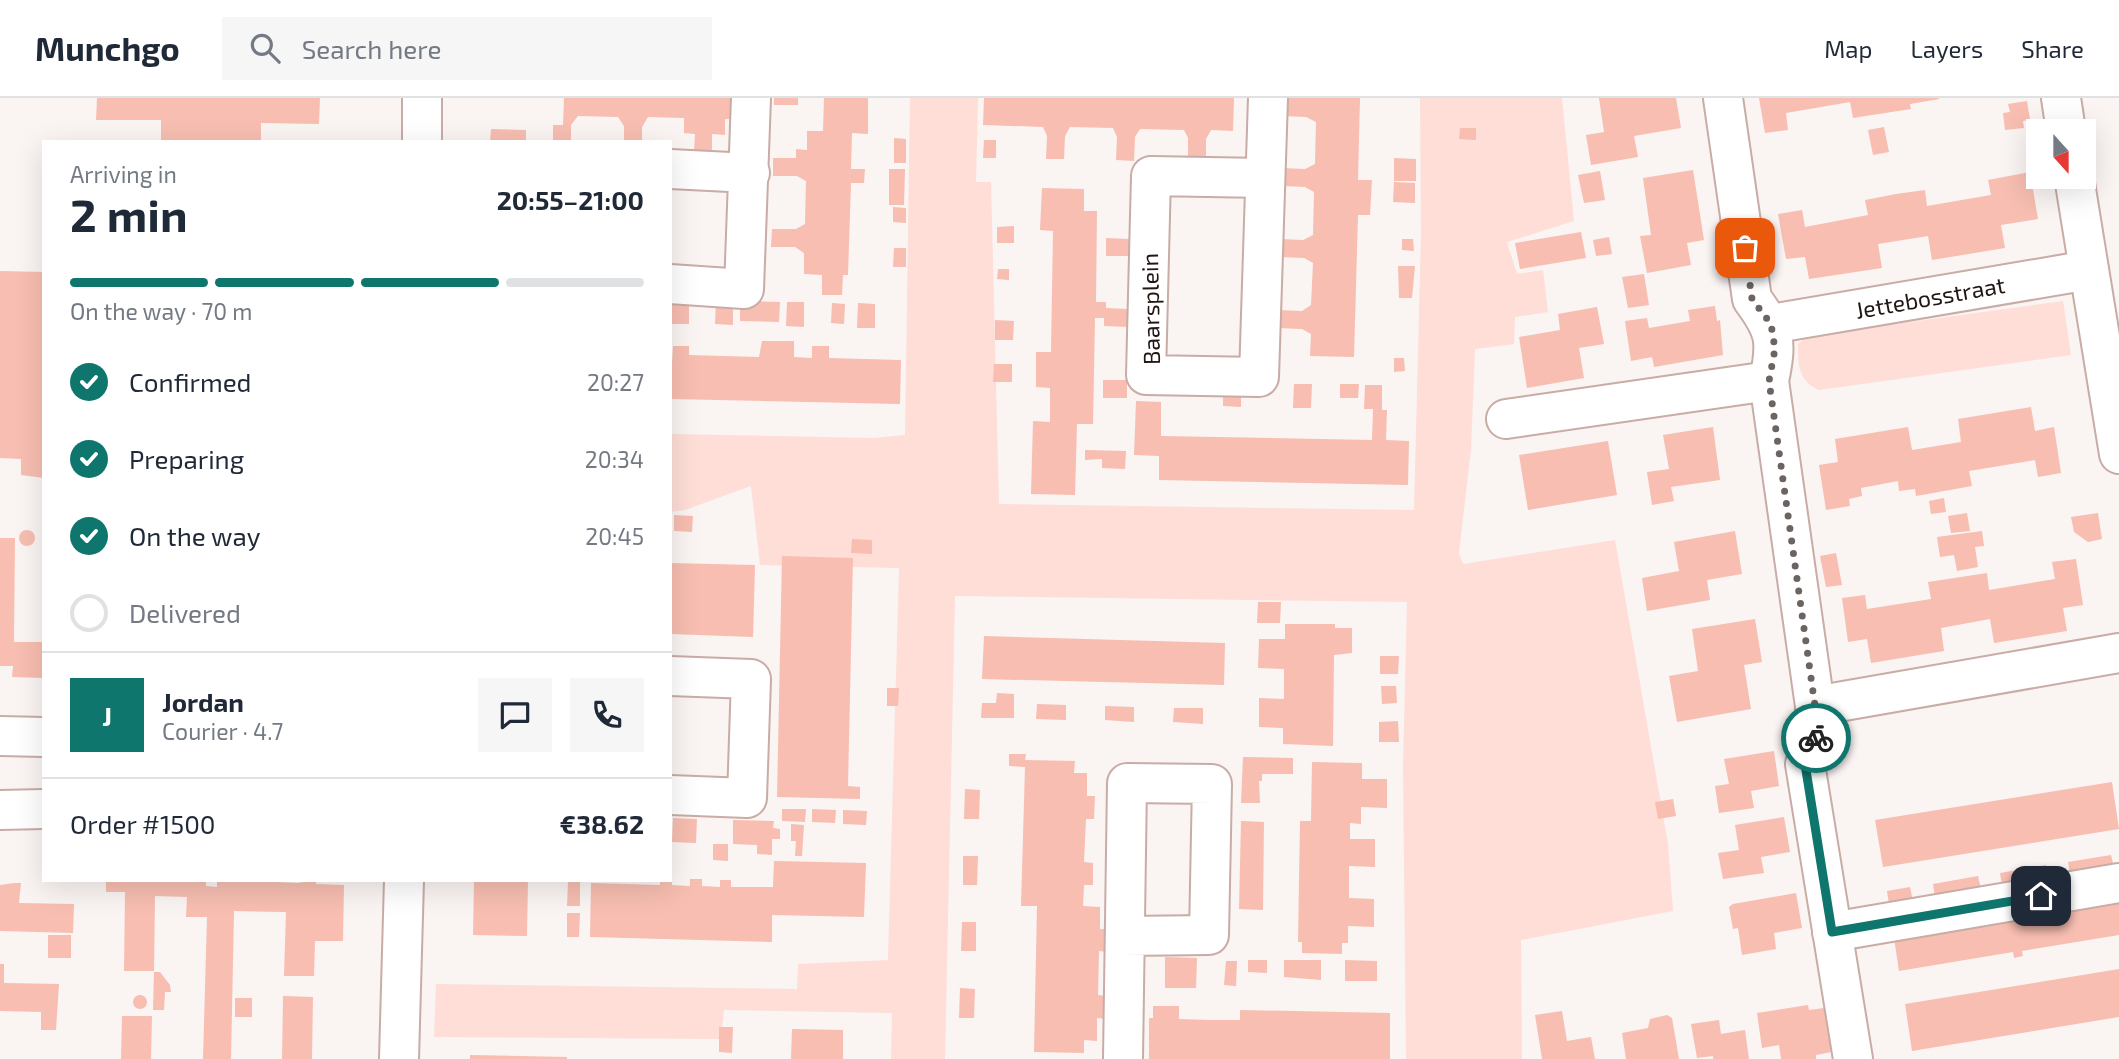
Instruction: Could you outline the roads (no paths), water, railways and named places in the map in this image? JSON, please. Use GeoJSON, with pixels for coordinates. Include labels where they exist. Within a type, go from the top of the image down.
{"type":"FeatureCollection","features":[{"type":"Feature","properties":{"kind":"street"},"geometry":{"type":"LineString","coordinates":[[422,98],[422,140]]}},
{"type":"Feature","properties":{"kind":"street"},"geometry":{"type":"LineString","coordinates":[[672,284],[744,289],[751,98]]}},
{"type":"Feature","properties":{"kind":"street","name":"Baarsplein"},"geometry":{"type":"LineString","coordinates":[[1264,178],[1151,176],[1146,374],[1259,377],[1268,98]]}},
{"type":"Feature","properties":{"kind":"street"},"geometry":{"type":"LineString","coordinates":[[1723,98],[1752,299],[1771,324],[1775,349],[1769,381],[1815,706],[1816,741],[1805,764],[1853,1059]]}},
{"type":"Feature","properties":{"kind":"street"},"geometry":{"type":"LineString","coordinates":[[2061,98],[2064,119]]}},
{"type":"Feature","properties":{"kind":"street"},"geometry":{"type":"LineString","coordinates":[[672,169],[750,173]]}},
{"type":"Feature","properties":{"kind":"street"},"geometry":{"type":"LineString","coordinates":[[2076,189],[2119,454]]}},
{"type":"Feature","properties":{"kind":"street","name":"Jettebosstraat"},"geometry":{"type":"LineString","coordinates":[[1771,324],[2089,270]]}},
{"type":"Feature","properties":{"kind":"street"},"geometry":{"type":"LineString","coordinates":[[1506,419],[1769,381]]}},
{"type":"Feature","properties":{"kind":"street"},"geometry":{"type":"LineString","coordinates":[[1815,706],[2119,653]]}},
{"type":"Feature","properties":{"kind":"street"},"geometry":{"type":"LineString","coordinates":[[672,676],[751,679],[747,798],[672,795]]}},
{"type":"Feature","properties":{"kind":"street"},"geometry":{"type":"LineString","coordinates":[[0,736],[42,737]]}},
{"type":"Feature","properties":{"kind":"street"},"geometry":{"type":"LineString","coordinates":[[0,810],[42,809]]}},
{"type":"Feature","properties":{"kind":"street"},"geometry":{"type":"LineString","coordinates":[[399,1059],[404,882]]}},
{"type":"Feature","properties":{"kind":"street"},"geometry":{"type":"LineString","coordinates":[[1832,932],[2119,883]]}},
{"type":"Feature","properties":{"kind":"street"},"geometry":{"type":"LineString","coordinates":[[1122,1059],[1125,936]]}}]}
